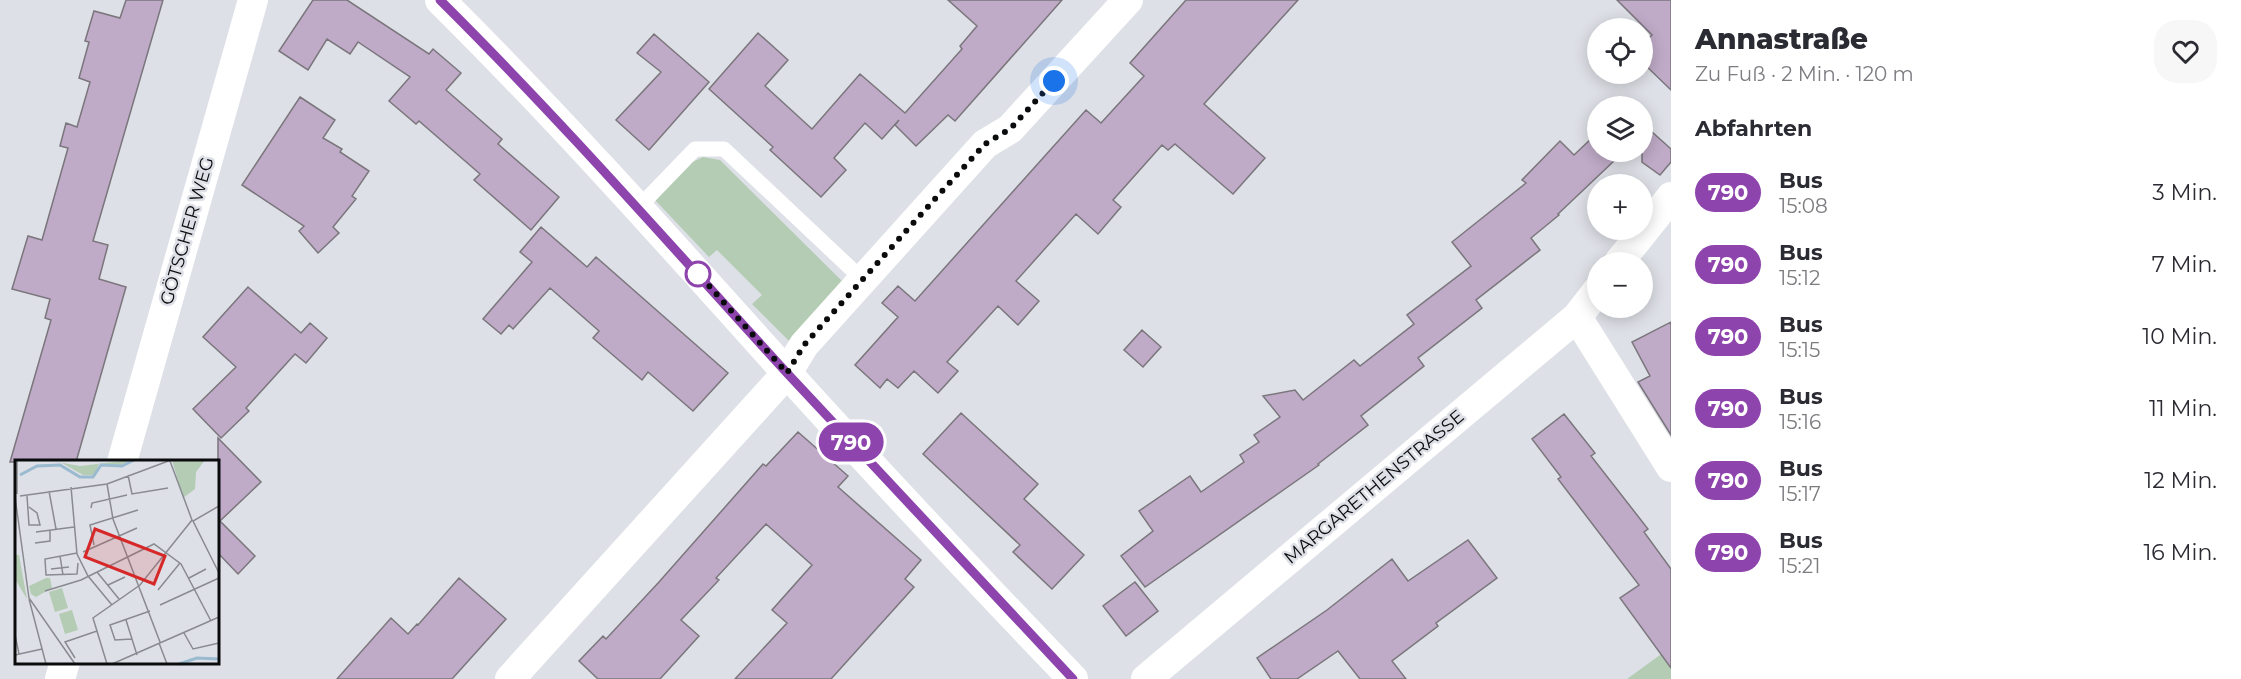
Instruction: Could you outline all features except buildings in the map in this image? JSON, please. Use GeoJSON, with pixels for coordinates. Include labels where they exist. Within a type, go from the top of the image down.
{"type":"FeatureCollection","features":[{"type":"Feature","properties":{"kind":"street","name":"GÖTSCHER WEG"},"geometry":{"type":"LineString","coordinates":[[123,460],[253,0]]}},
{"type":"Feature","properties":{"kind":"street"},"geometry":{"type":"LineString","coordinates":[[440,0],[638,208],[787,373],[1073,679]]}},
{"type":"Feature","properties":{"kind":"street"},"geometry":{"type":"LineString","coordinates":[[510,679],[787,373],[804,345],[862,279],[985,144],[1010,129],[1128,0]]}},
{"type":"Feature","properties":{"kind":"street"},"geometry":{"type":"LineString","coordinates":[[1627,252],[1671,196]]}},
{"type":"Feature","properties":{"kind":"street","name":"MARGARETHENSTRASSE"},"geometry":{"type":"LineString","coordinates":[[1146,679],[1577,317],[1587,304]]}},
{"type":"Feature","properties":{"kind":"street"},"geometry":{"type":"LineString","coordinates":[[1577,317],[1671,468]]}},
{"type":"Feature","properties":{"kind":"street"},"geometry":{"type":"LineString","coordinates":[[60,679],[65,664]]}},
{"type":"Feature","properties":{"kind":"lane"},"geometry":{"type":"LineString","coordinates":[[638,208],[695,149],[724,149],[862,279]]}},
{"type":"Feature","properties":{"kind":"green space"},"geometry":{"type":"Polygon","coordinates":[[[703,157],[720,160],[843,282],[789,341],[752,304],[762,295],[717,250],[709,257],[654,199],[686,165],[703,157]]]}},
{"type":"Feature","properties":{"kind":"green space"},"geometry":{"type":"Polygon","coordinates":[[[1671,647],[1671,679],[1627,679],[1671,647]]]}},
{"type":"Feature","properties":{"kind":"bus line","name":"790"},"geometry":{"type":"LineString","coordinates":[[440,0],[638,208],[787,373],[1073,679]]}},
{"type":"Feature","properties":{"kind":"route"},"geometry":{"type":"LineString","coordinates":[[698,274],[693,268],[787,373],[804,345],[985,144],[1010,129],[1054,81]]}}]}
